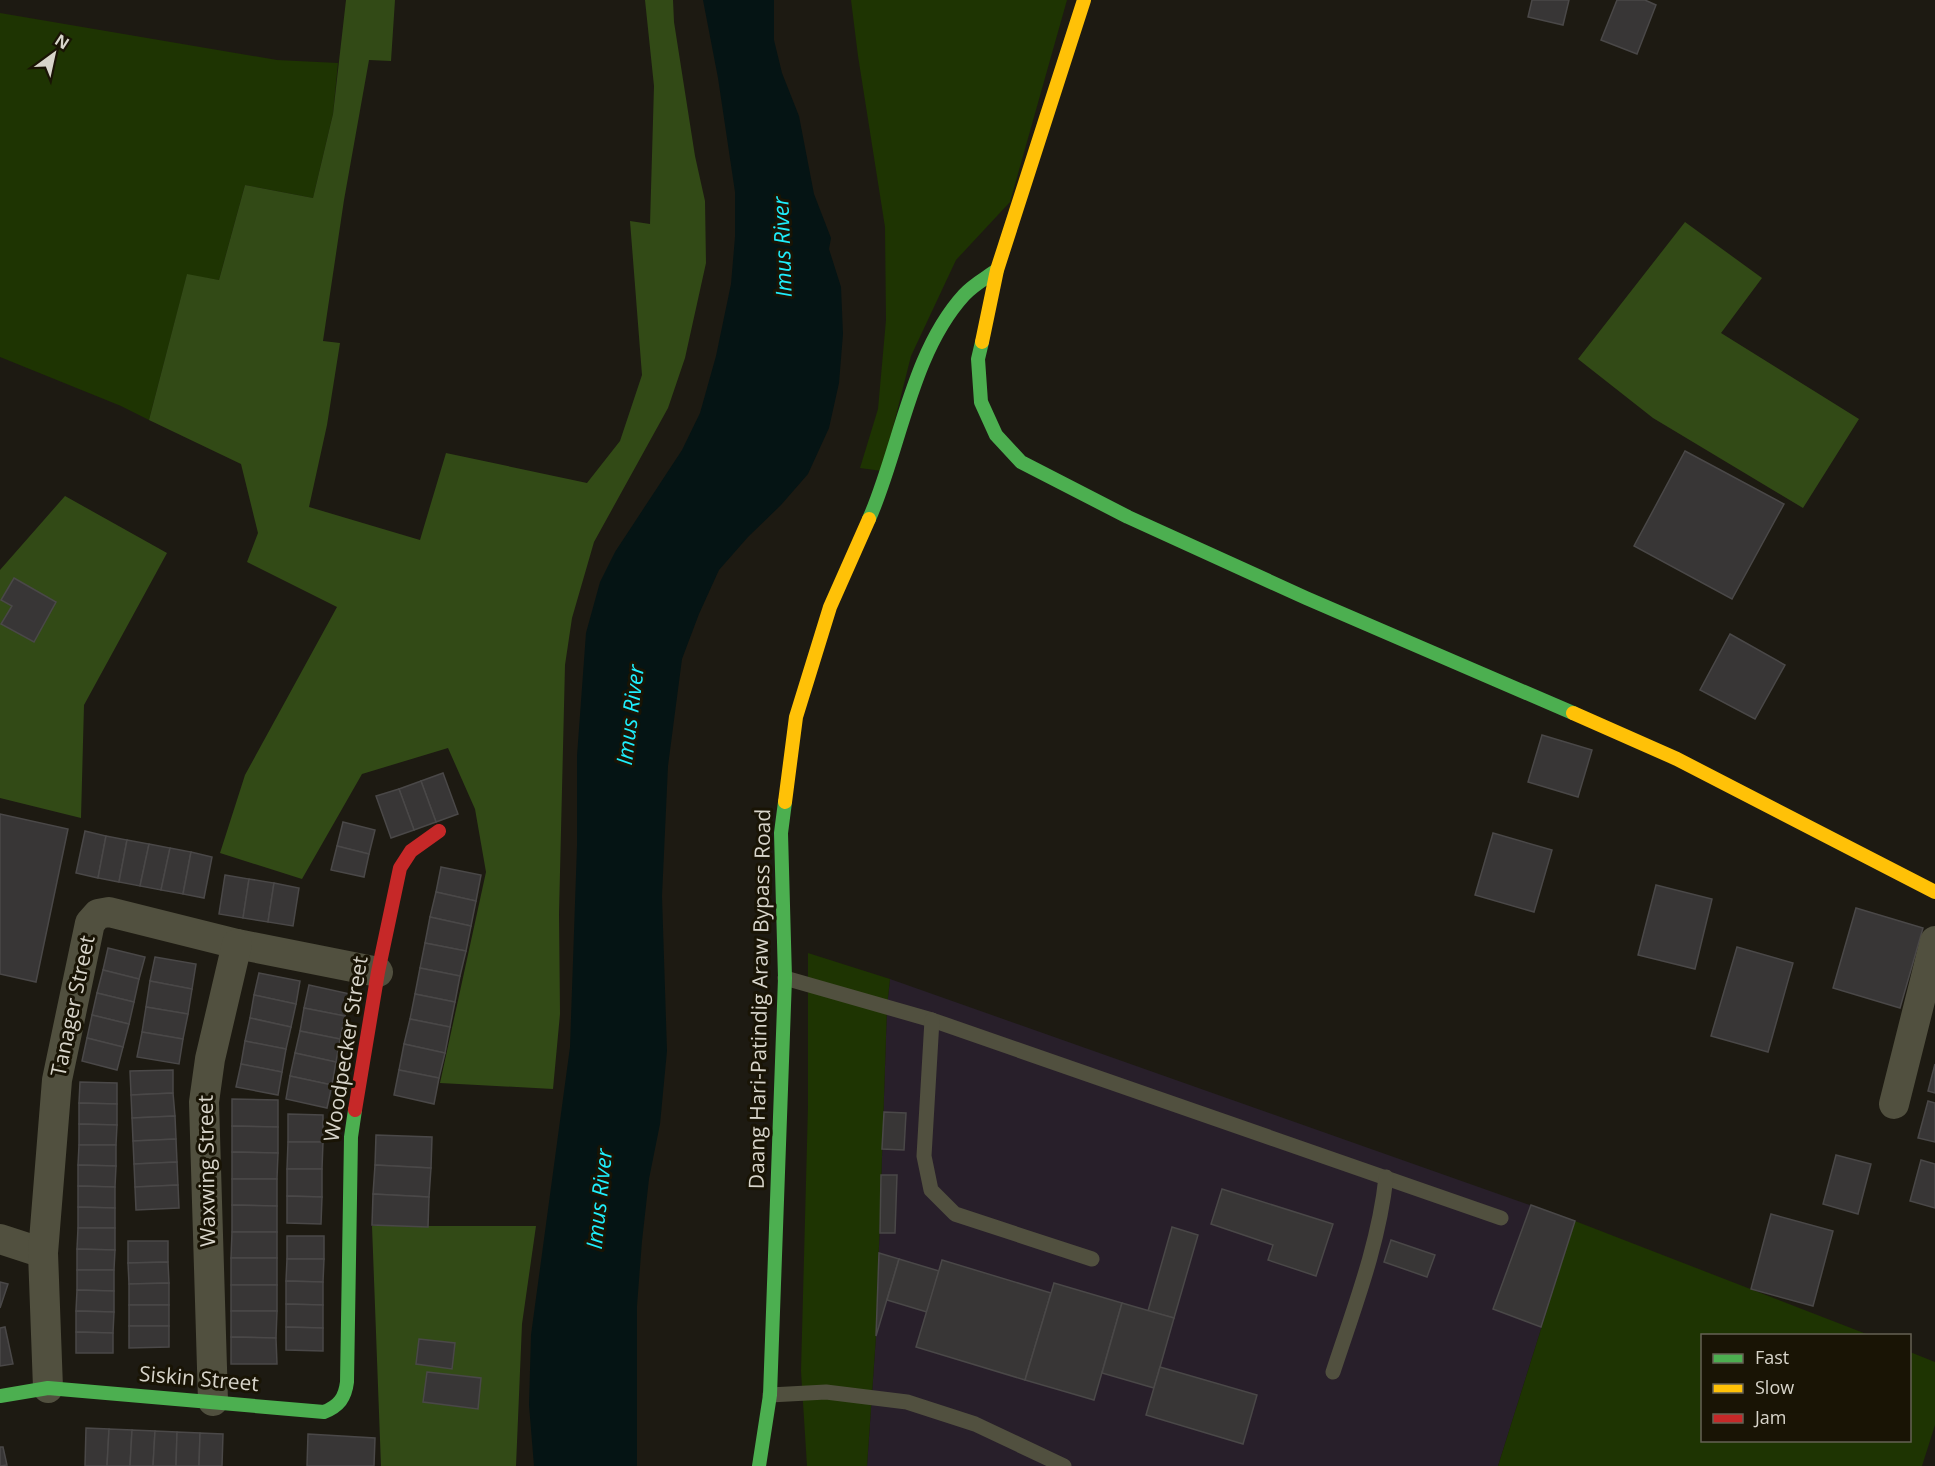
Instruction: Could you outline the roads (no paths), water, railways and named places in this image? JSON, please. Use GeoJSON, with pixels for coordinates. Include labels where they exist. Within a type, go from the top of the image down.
{"type":"FeatureCollection","features":[{"type":"Feature","properties":{"kind":"street"},"geometry":{"type":"LineString","coordinates":[[1084,0],[997,270],[978,359],[981,402],[996,435],[1021,462],[1128,517],[1306,598],[1677,759],[1935,892]]}},
{"type":"Feature","properties":{"kind":"street","name":"Daang Hari-Patindig Araw Bypass Road"},"geometry":{"type":"LineString","coordinates":[[759,1466],[770,1395],[785,978],[781,833],[796,717],[830,607],[876,503],[906,407],[931,346],[948,316],[965,294],[997,270]]}},
{"type":"Feature","properties":{"kind":"street","name":"Woodpecker Street"},"geometry":{"type":"LineString","coordinates":[[342,1401],[347,1382],[351,1137],[378,972],[400,868],[411,851],[439,831]]}},
{"type":"Feature","properties":{"kind":"street","name":"Tanager Street"},"geometry":{"type":"LineString","coordinates":[[48,1388],[43,1253],[57,1080],[90,923],[98,914],[109,912],[237,944],[378,972]]}},
{"type":"Feature","properties":{"kind":"street"},"geometry":{"type":"LineString","coordinates":[[1894,1104],[1935,941]]}},
{"type":"Feature","properties":{"kind":"street","name":"Waxwing Street"},"geometry":{"type":"LineString","coordinates":[[213,1401],[204,1102],[210,1059],[237,944]]}},
{"type":"Feature","properties":{"kind":"street"},"geometry":{"type":"LineString","coordinates":[[0,1239],[43,1253]]}},
{"type":"Feature","properties":{"kind":"street","name":"Siskin Street"},"geometry":{"type":"LineString","coordinates":[[0,1396],[48,1388],[324,1412],[337,1407],[342,1401]]}},
{"type":"Feature","properties":{"kind":"lane"},"geometry":{"type":"LineString","coordinates":[[785,978],[932,1020],[1501,1218]]}},
{"type":"Feature","properties":{"kind":"lane"},"geometry":{"type":"LineString","coordinates":[[932,1020],[924,1156],[931,1190],[956,1214],[1092,1260]]}},
{"type":"Feature","properties":{"kind":"lane"},"geometry":{"type":"LineString","coordinates":[[1334,1372],[1375,1241],[1383,1209],[1386,1177]]}},
{"type":"Feature","properties":{"kind":"lane"},"geometry":{"type":"LineString","coordinates":[[770,1395],[826,1392],[907,1402],[975,1424],[1064,1466]]}},
{"type":"Feature","properties":{"kind":"water","name":"Imus River"},"geometry":{"type":"Polygon","coordinates":[[[703,0],[774,0],[774,40],[782,73],[799,116],[814,194],[831,238],[829,249],[841,287],[843,334],[839,383],[829,428],[808,474],[719,570],[682,659],[668,766],[662,896],[667,1051],[660,1124],[649,1179],[637,1306],[637,1466],[534,1466],[529,1405],[531,1335],[570,1047],[577,846],[577,756],[586,633],[600,582],[615,552],[682,450],[700,413],[716,356],[731,284],[735,237],[735,192],[718,78],[703,0]]]}}]}
